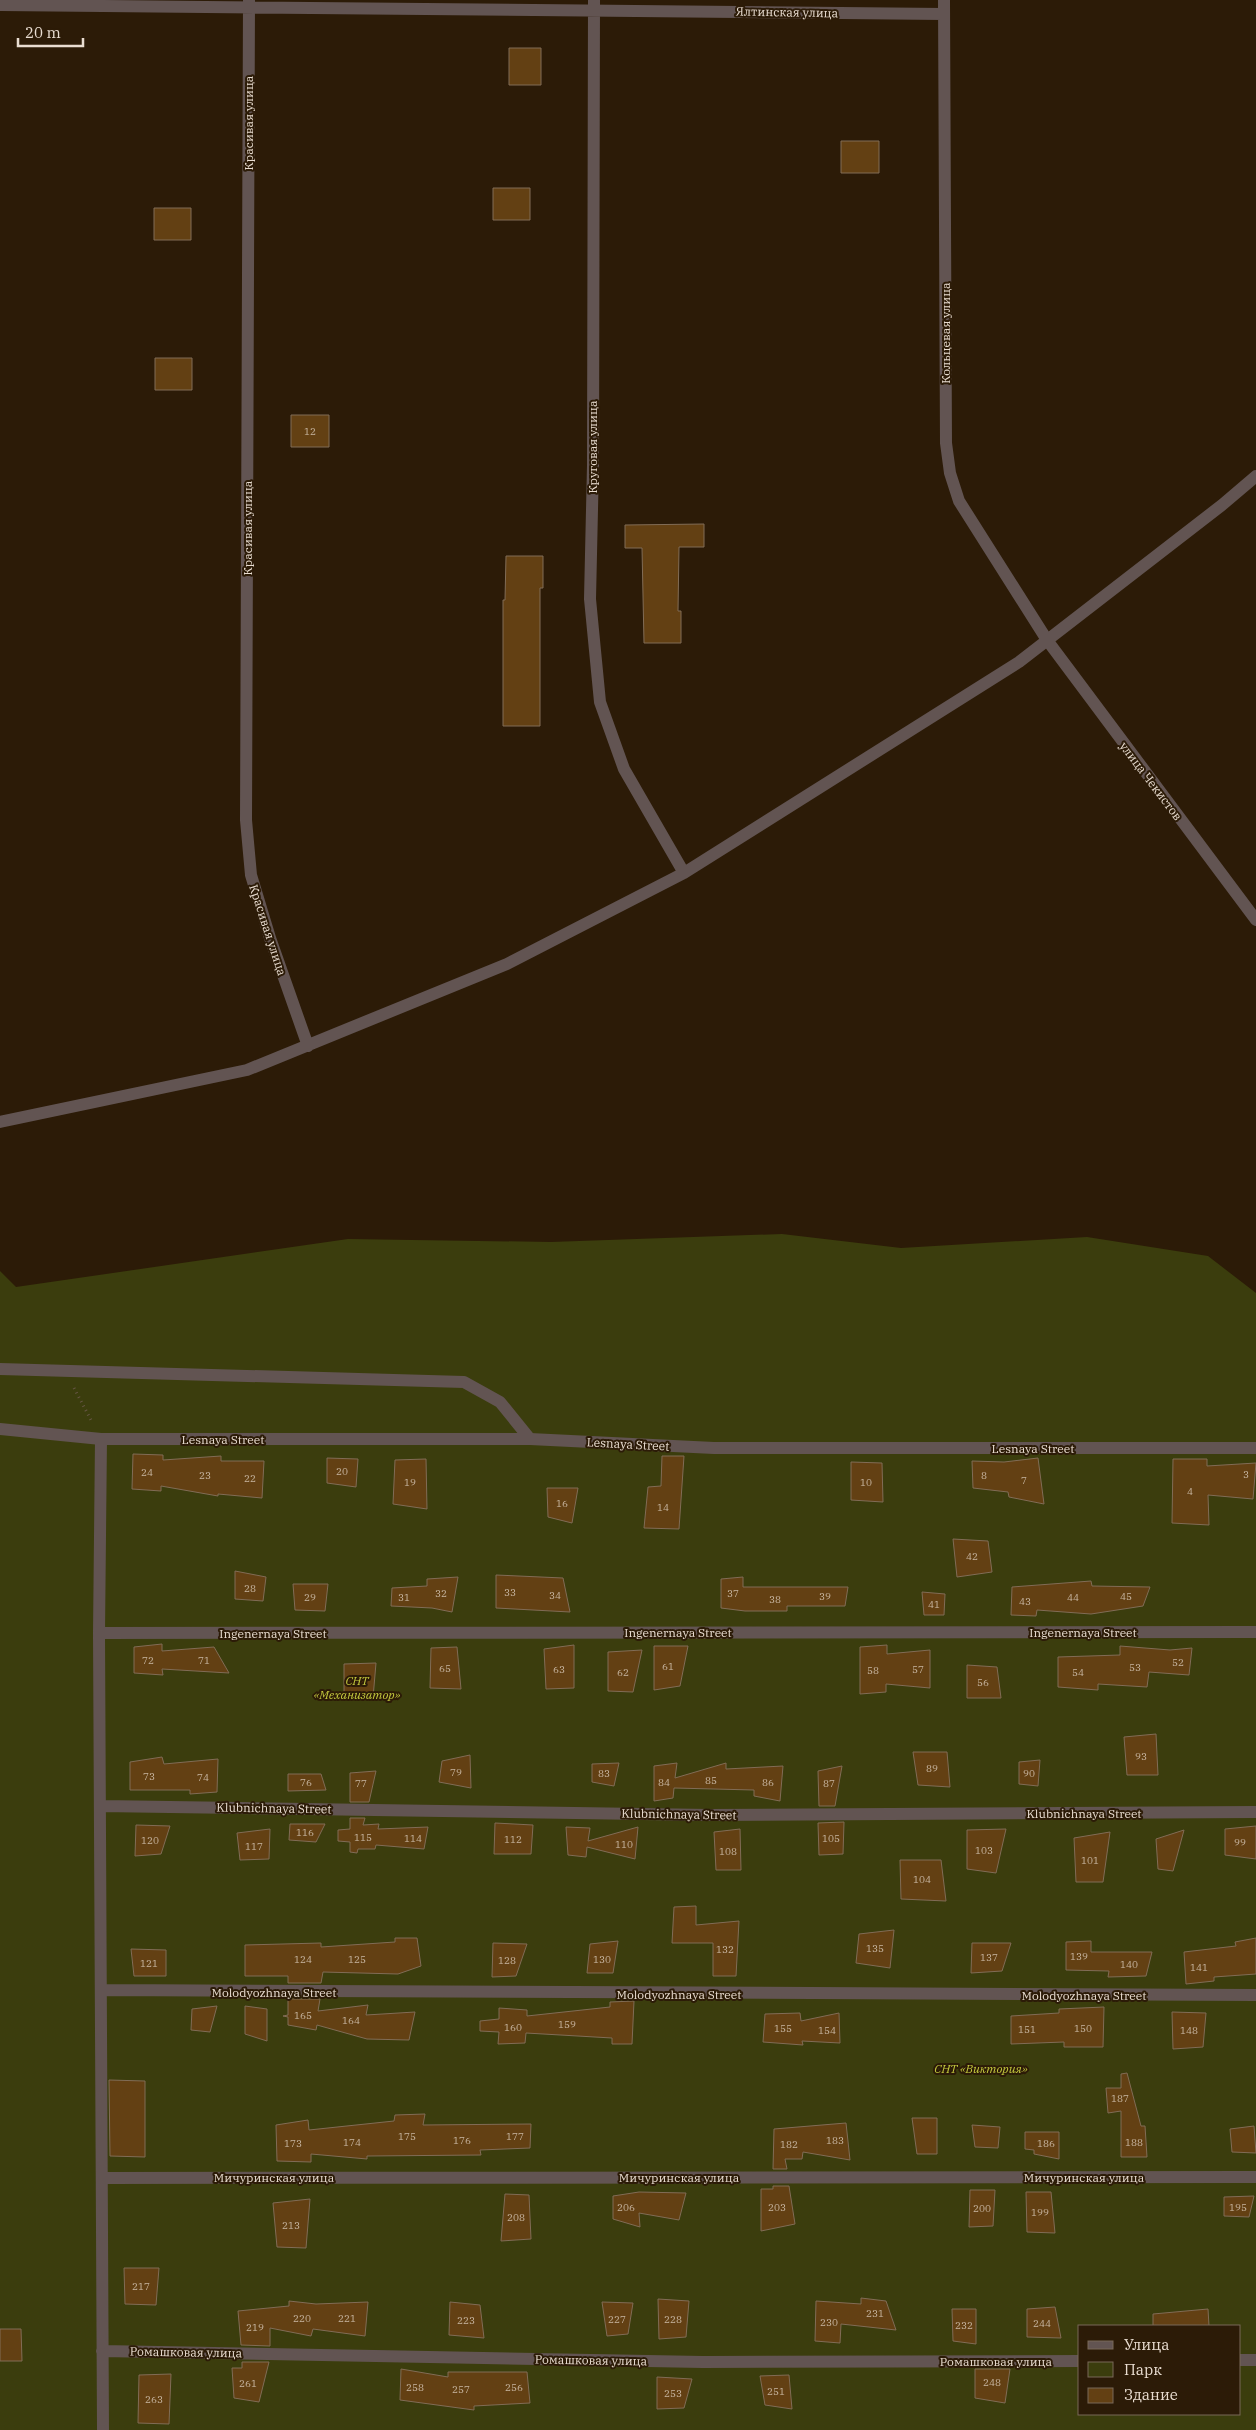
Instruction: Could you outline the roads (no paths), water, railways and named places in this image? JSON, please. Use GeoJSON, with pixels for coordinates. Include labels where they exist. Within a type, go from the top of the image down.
{"type":"FeatureCollection","features":[{"type":"Feature","properties":{"kind":"street","name":"Кольцевая улица"},"geometry":{"type":"LineString","coordinates":[[944,0],[946,442],[950,473],[959,501],[1047,640]]}},
{"type":"Feature","properties":{"kind":"street","name":"Красивая улица"},"geometry":{"type":"LineString","coordinates":[[249,4],[246,820],[251,875],[270,938],[308,1046]]}},
{"type":"Feature","properties":{"kind":"street","name":"Ялтинская улица"},"geometry":{"type":"LineString","coordinates":[[0,5],[594,5],[944,14]]}},
{"type":"Feature","properties":{"kind":"street","name":"Круговая улица"},"geometry":{"type":"LineString","coordinates":[[594,5],[593,465],[590,599],[598,683],[600,702],[624,769],[684,873]]}},
{"type":"Feature","properties":{"kind":"street"},"geometry":{"type":"LineString","coordinates":[[0,1122],[247,1070],[507,964],[684,873],[1019,662],[1222,505],[1256,476]]}},
{"type":"Feature","properties":{"kind":"street","name":"улица Чекистов"},"geometry":{"type":"LineString","coordinates":[[1047,640],[1256,921]]}},
{"type":"Feature","properties":{"kind":"street"},"geometry":{"type":"LineString","coordinates":[[0,1368],[464,1382],[500,1402],[530,1439]]}},
{"type":"Feature","properties":{"kind":"street","name":"Lesnaya Street"},"geometry":{"type":"LineString","coordinates":[[0,1429],[101,1438],[530,1439],[714,1448],[1256,1448]]}},
{"type":"Feature","properties":{"kind":"street"},"geometry":{"type":"LineString","coordinates":[[101,1438],[99,1633],[103,2430]]}},
{"type":"Feature","properties":{"kind":"street","name":"Ingenernaya Street"},"geometry":{"type":"LineString","coordinates":[[99,1633],[1256,1632]]}},
{"type":"Feature","properties":{"kind":"street","name":"Klubnichnaya Street"},"geometry":{"type":"LineString","coordinates":[[101,1806],[709,1815],[1256,1812]]}},
{"type":"Feature","properties":{"kind":"street","name":"Molodyozhnaya Street"},"geometry":{"type":"LineString","coordinates":[[102,1990],[1256,1995]]}},
{"type":"Feature","properties":{"kind":"street","name":"Мичуринская улица"},"geometry":{"type":"LineString","coordinates":[[102,2178],[1256,2177]]}},
{"type":"Feature","properties":{"kind":"street","name":"Ромашковая улица"},"geometry":{"type":"LineString","coordinates":[[102,2351],[703,2362],[1078,2361]]}},
{"type":"Feature","properties":{"kind":"street"},"geometry":{"type":"LineString","coordinates":[[1241,2360],[1256,2360]]}},
{"type":"Feature","properties":{"kind":"park label","name":"СНТ «Механизатор»"},"geometry":{"type":"Point","coordinates":[357,1687]}},
{"type":"Feature","properties":{"kind":"park label","name":"СНТ «Виктория»"},"geometry":{"type":"Point","coordinates":[981,2068]}}]}
